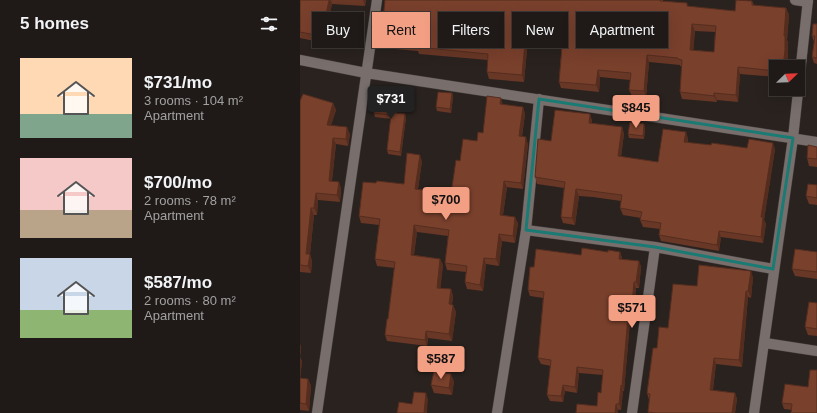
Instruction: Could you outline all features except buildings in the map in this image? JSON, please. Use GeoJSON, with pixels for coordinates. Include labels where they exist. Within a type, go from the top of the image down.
{"type":"FeatureCollection","features":[{"type":"Feature","properties":{"kind":"street"},"geometry":{"type":"LineString","coordinates":[[317,413],[377,0]]}},
{"type":"Feature","properties":{"kind":"street"},"geometry":{"type":"LineString","coordinates":[[754,413],[765,343],[773,269],[793,138],[808,1],[795,0]]}},
{"type":"Feature","properties":{"kind":"street"},"geometry":{"type":"LineString","coordinates":[[300,60],[366,73],[817,142]]}},
{"type":"Feature","properties":{"kind":"street"},"geometry":{"type":"LineString","coordinates":[[497,413],[526,230],[539,99]]}},
{"type":"Feature","properties":{"kind":"street"},"geometry":{"type":"LineString","coordinates":[[526,230],[655,247],[773,269]]}},
{"type":"Feature","properties":{"kind":"street"},"geometry":{"type":"LineString","coordinates":[[632,413],[655,247]]}},
{"type":"Feature","properties":{"kind":"street"},"geometry":{"type":"LineString","coordinates":[[765,343],[817,351]]}},
{"type":"Feature","properties":{"kind":"highlighted area"},"geometry":{"type":"Polygon","coordinates":[[[539,99],[793,138],[773,269],[655,247],[526,230],[539,99]]]}}]}
